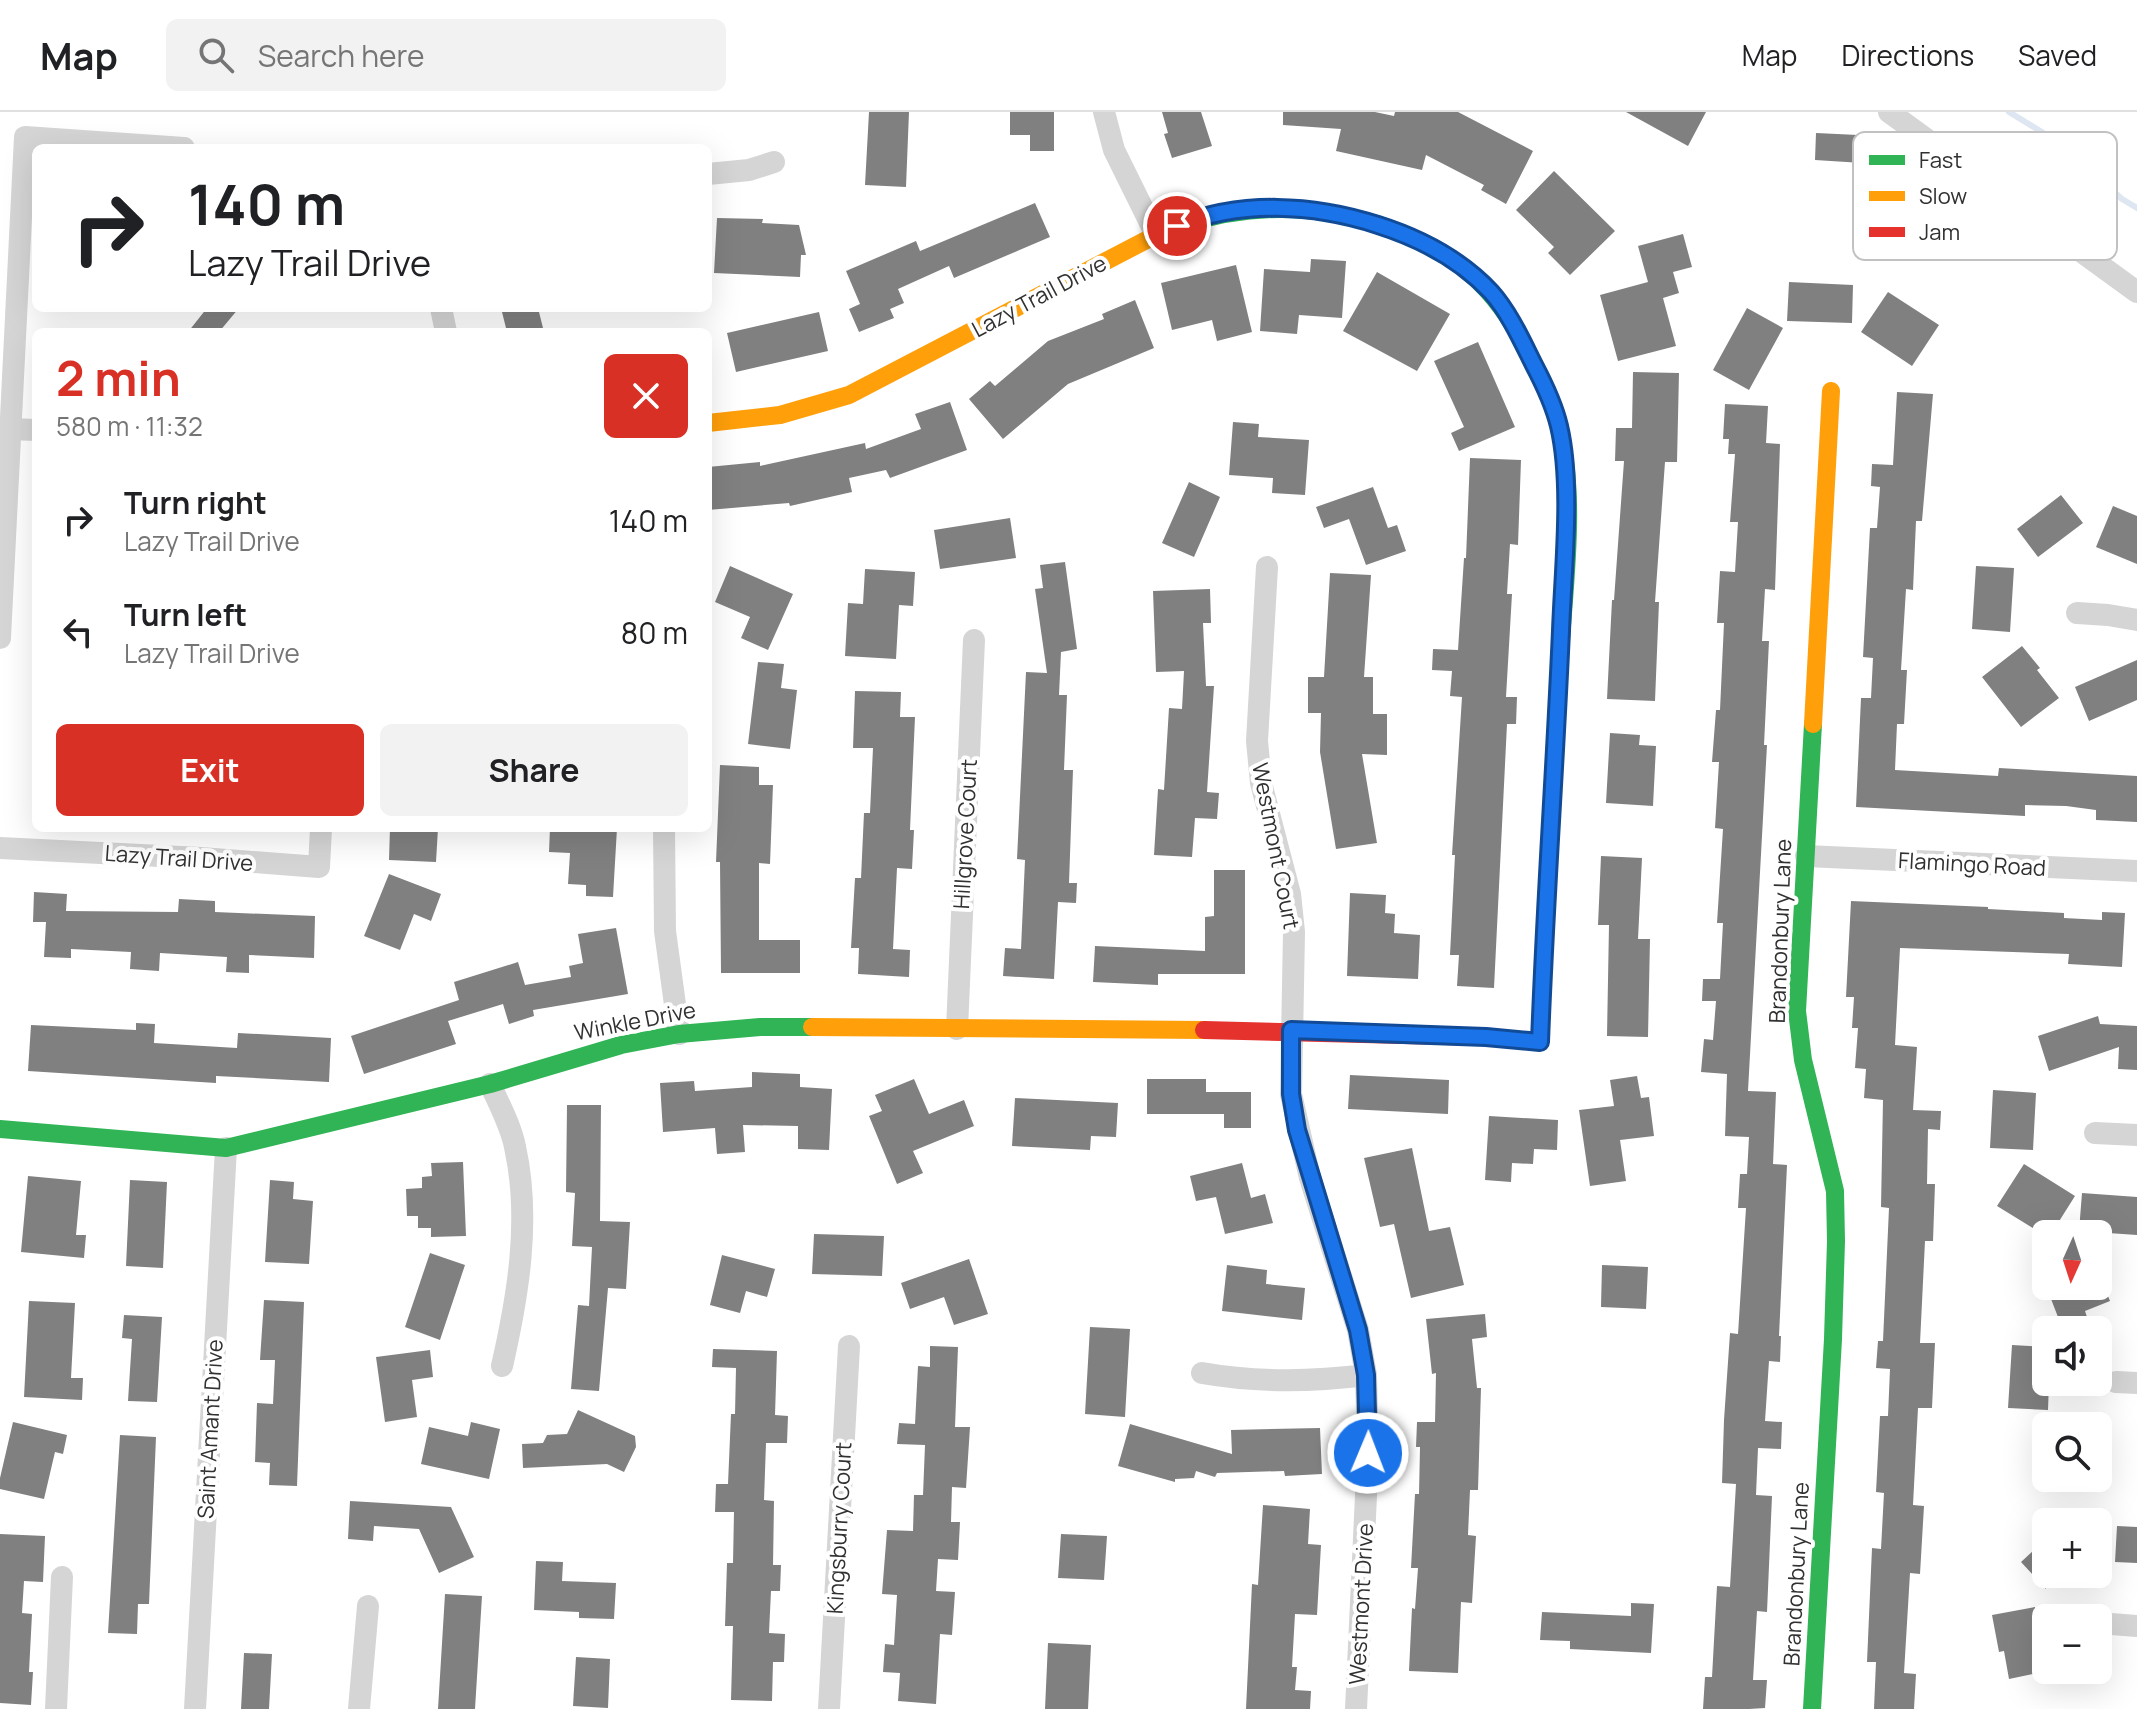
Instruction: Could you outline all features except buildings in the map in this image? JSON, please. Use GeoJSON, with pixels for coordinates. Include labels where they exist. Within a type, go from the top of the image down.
{"type":"FeatureCollection","features":[{"type":"Feature","properties":{"kind":"street"},"geometry":{"type":"LineString","coordinates":[[1104,112],[1114,150],[1156,235]]}},
{"type":"Feature","properties":{"kind":"street"},"geometry":{"type":"LineString","coordinates":[[1889,112],[1917,132]]}},
{"type":"Feature","properties":{"kind":"street"},"geometry":{"type":"LineString","coordinates":[[0,638],[25,137],[126,144]]}},
{"type":"Feature","properties":{"kind":"street"},"geometry":{"type":"LineString","coordinates":[[712,174],[749,170],[774,162]]}},
{"type":"Feature","properties":{"kind":"street","name":"Lazy Trail Drive"},"geometry":{"type":"LineString","coordinates":[[712,423],[757,420],[807,410],[849,395],[1156,235],[1198,217],[1252,207],[1302,208],[1351,216],[1404,233],[1453,260],[1492,293],[1520,337],[1541,379],[1559,426],[1564,471],[1564,554],[1540,1042],[1291,1030]]}},
{"type":"Feature","properties":{"kind":"street"},"geometry":{"type":"LineString","coordinates":[[2093,260],[2137,292]]}},
{"type":"Feature","properties":{"kind":"street","name":"Brandonbury Lane"},"geometry":{"type":"LineString","coordinates":[[1812,1709],[1833,1339],[1835,1191],[1803,1060],[1797,1011],[1831,391]]}},
{"type":"Feature","properties":{"kind":"street"},"geometry":{"type":"LineString","coordinates":[[10,429],[32,430]]}},
{"type":"Feature","properties":{"kind":"street","name":"Westmont Court"},"geometry":{"type":"LineString","coordinates":[[1267,567],[1257,741],[1261,783],[1290,894],[1294,932],[1291,1030]]}},
{"type":"Feature","properties":{"kind":"street"},"geometry":{"type":"LineString","coordinates":[[2077,613],[2137,620]]}},
{"type":"Feature","properties":{"kind":"street","name":"Hillgrove Court"},"geometry":{"type":"LineString","coordinates":[[957,1029],[974,640]]}},
{"type":"Feature","properties":{"kind":"street","name":"Lazy Trail Drive"},"geometry":{"type":"LineString","coordinates":[[0,848],[319,867],[321,832]]}},
{"type":"Feature","properties":{"kind":"street"},"geometry":{"type":"LineString","coordinates":[[664,832],[665,931],[679,1034]]}},
{"type":"Feature","properties":{"kind":"street","name":"Flamingo Road"},"geometry":{"type":"LineString","coordinates":[[1806,856],[2137,871]]}},
{"type":"Feature","properties":{"kind":"street","name":"Winkle Drive"},"geometry":{"type":"LineString","coordinates":[[0,1129],[226,1148],[490,1084],[576,1057],[679,1034],[775,1027],[1291,1030]]}},
{"type":"Feature","properties":{"kind":"street","name":"Westmont Drive"},"geometry":{"type":"LineString","coordinates":[[1291,1030],[1291,1094],[1297,1130],[1358,1330],[1366,1375],[1368,1453],[1356,1709]]}},
{"type":"Feature","properties":{"kind":"street"},"geometry":{"type":"LineString","coordinates":[[490,1084],[515,1145],[523,1212],[515,1311],[502,1366]]}},
{"type":"Feature","properties":{"kind":"street"},"geometry":{"type":"LineString","coordinates":[[2095,1133],[2137,1135]]}},
{"type":"Feature","properties":{"kind":"street","name":"Saint Amant Drive"},"geometry":{"type":"LineString","coordinates":[[195,1709],[226,1148]]}},
{"type":"Feature","properties":{"kind":"street","name":"Kingsburry Court"},"geometry":{"type":"LineString","coordinates":[[829,1709],[849,1346]]}},
{"type":"Feature","properties":{"kind":"street"},"geometry":{"type":"LineString","coordinates":[[1202,1373],[1270,1382],[1366,1375]]}},
{"type":"Feature","properties":{"kind":"street"},"geometry":{"type":"LineString","coordinates":[[56,1709],[62,1577]]}},
{"type":"Feature","properties":{"kind":"street"},"geometry":{"type":"LineString","coordinates":[[359,1709],[368,1606]]}},
{"type":"Feature","properties":{"kind":"street"},"geometry":{"type":"LineString","coordinates":[[2112,1624],[2137,1626]]}},
{"type":"Feature","properties":{"kind":"waterway"},"geometry":{"type":"LineString","coordinates":[[2009,112],[2042,132]]}},
{"type":"Feature","properties":{"kind":"waterway"},"geometry":{"type":"LineString","coordinates":[[2117,195],[2137,208]]}},
{"type":"Feature","properties":{"kind":"traffic: fast"},"geometry":{"type":"LineString","coordinates":[[1183,225],[1235,212],[1287,209],[1365,221],[1415,239],[1455,261],[1488,291],[1515,328],[1540,377],[1558,423],[1564,453],[1568,515],[1543,968]]}},
{"type":"Feature","properties":{"kind":"traffic: fast"},"geometry":{"type":"LineString","coordinates":[[1812,1709],[1836,1241],[1835,1191],[1803,1060],[1797,1011],[1813,724]]}},
{"type":"Feature","properties":{"kind":"traffic: fast"},"geometry":{"type":"LineString","coordinates":[[0,1129],[226,1148],[490,1084],[621,1045],[679,1034],[760,1027],[812,1027]]}},
{"type":"Feature","properties":{"kind":"traffic: slow"},"geometry":{"type":"LineString","coordinates":[[712,423],[780,415],[849,395],[1156,235],[1183,225]]}},
{"type":"Feature","properties":{"kind":"traffic: slow"},"geometry":{"type":"LineString","coordinates":[[1813,724],[1831,391]]}},
{"type":"Feature","properties":{"kind":"traffic: slow"},"geometry":{"type":"LineString","coordinates":[[812,1027],[1204,1030]]}},
{"type":"Feature","properties":{"kind":"traffic: jam"},"geometry":{"type":"LineString","coordinates":[[1204,1030],[1486,1037],[1540,1042],[1543,968]]}},
{"type":"Feature","properties":{"kind":"route"},"geometry":{"type":"LineString","coordinates":[[1177,226],[1198,217],[1252,207],[1302,208],[1351,216],[1404,233],[1453,260],[1492,293],[1520,337],[1559,426],[1565,523],[1540,1042],[1291,1030],[1291,1094],[1297,1130],[1358,1330],[1366,1375],[1368,1453]]}}]}
